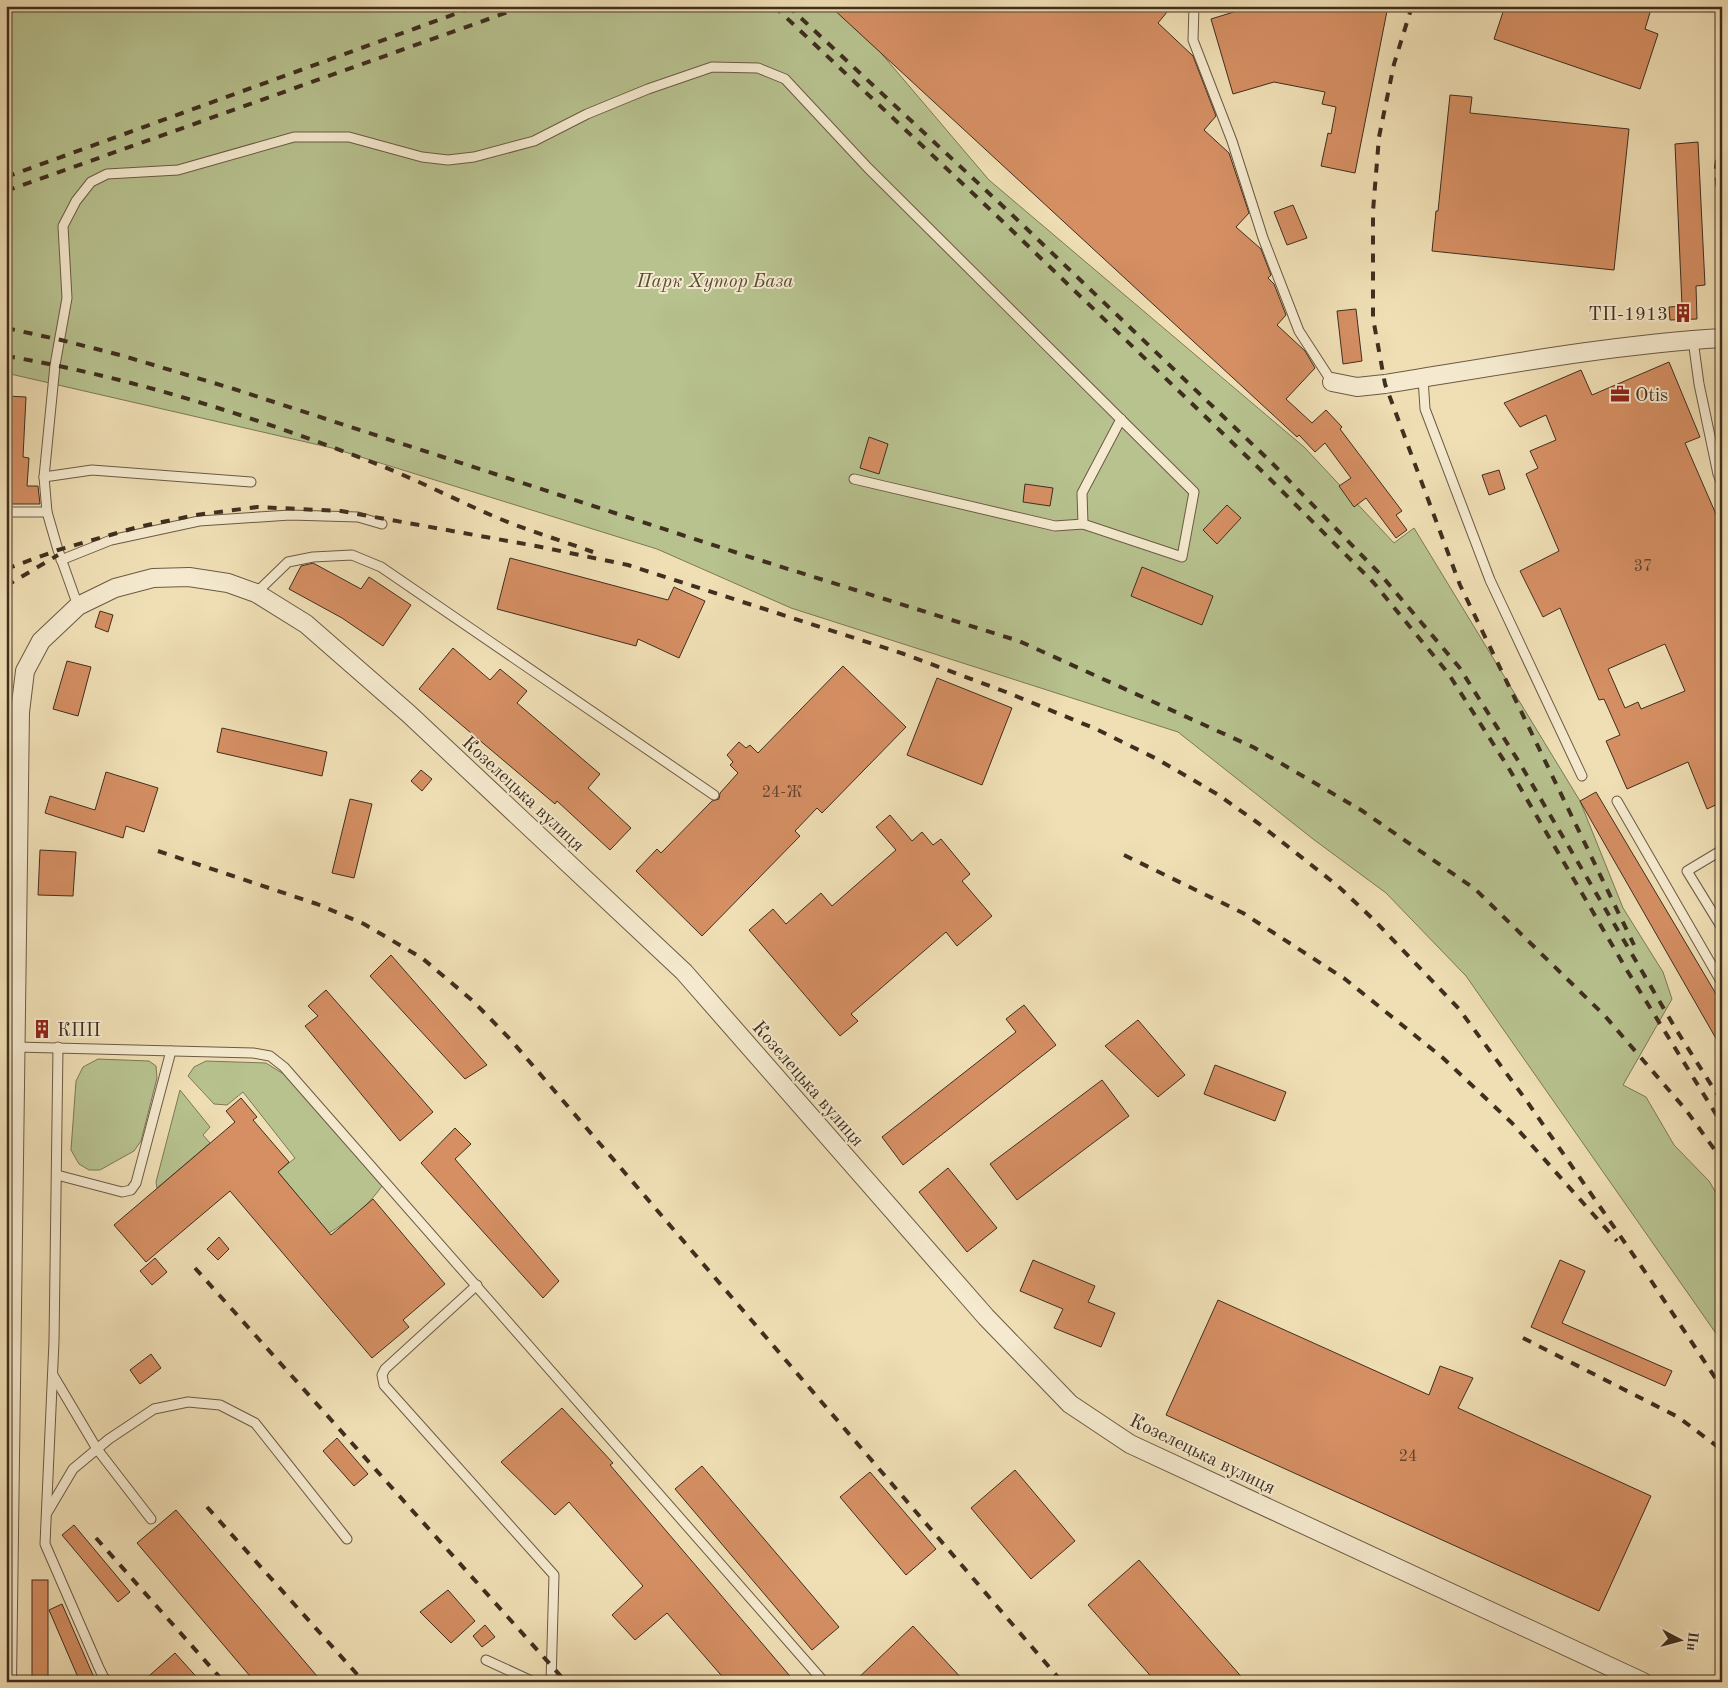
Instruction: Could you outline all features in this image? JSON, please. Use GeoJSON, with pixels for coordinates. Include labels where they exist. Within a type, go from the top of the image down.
{"type":"FeatureCollection","features":[{"type":"Feature","properties":{"kind":"street"},"geometry":{"type":"LineString","coordinates":[[1332,382],[1357,387],[1560,355],[1722,338]]}},
{"type":"Feature","properties":{"kind":"street","name":"Козелецька вулиця"},"geometry":{"type":"LineString","coordinates":[[7,1682],[10,1153],[16,1047],[20,712],[25,671],[41,641],[78,606],[115,588],[153,578],[189,576],[228,584],[256,593],[306,624],[409,714],[684,972],[986,1317],[1070,1404],[1130,1444],[1643,1682]]}},
{"type":"Feature","properties":{"kind":"lane"},"geometry":{"type":"LineString","coordinates":[[1194,6],[1193,40],[1232,141],[1263,238],[1299,331],[1332,382]]}},
{"type":"Feature","properties":{"kind":"lane"},"geometry":{"type":"LineString","coordinates":[[78,606],[61,560],[48,512],[44,477],[55,364],[67,298],[63,226],[76,201],[91,182],[107,174],[178,170],[294,137],[349,136],[422,157],[448,160],[474,157],[534,141],[587,114],[648,89],[712,67],[758,68],[785,79],[868,168],[1194,492],[1182,557],[1083,524],[1055,526],[854,479]]}},
{"type":"Feature","properties":{"kind":"lane"},"geometry":{"type":"LineString","coordinates":[[1693,340],[1699,384],[1718,474],[1722,484]]}},
{"type":"Feature","properties":{"kind":"lane"},"geometry":{"type":"LineString","coordinates":[[1423,378],[1425,409],[1490,580],[1582,776]]}},
{"type":"Feature","properties":{"kind":"lane"},"geometry":{"type":"LineString","coordinates":[[1083,524],[1082,493],[1121,419]]}},
{"type":"Feature","properties":{"kind":"lane"},"geometry":{"type":"LineString","coordinates":[[44,477],[92,470],[251,482]]}},
{"type":"Feature","properties":{"kind":"lane"},"geometry":{"type":"LineString","coordinates":[[6,512],[48,512]]}},
{"type":"Feature","properties":{"kind":"lane"},"geometry":{"type":"LineString","coordinates":[[61,560],[112,540],[199,521],[290,514],[358,517],[382,524]]}},
{"type":"Feature","properties":{"kind":"lane"},"geometry":{"type":"LineString","coordinates":[[256,593],[288,562],[313,557],[352,555],[381,566],[714,795]]}},
{"type":"Feature","properties":{"kind":"lane"},"geometry":{"type":"LineString","coordinates":[[1617,801],[1722,983]]}},
{"type":"Feature","properties":{"kind":"lane"},"geometry":{"type":"LineString","coordinates":[[1722,850],[1687,871],[1722,928]]}},
{"type":"Feature","properties":{"kind":"lane"},"geometry":{"type":"LineString","coordinates":[[16,1047],[253,1053],[270,1056],[284,1067],[824,1682]]}},
{"type":"Feature","properties":{"kind":"lane"},"geometry":{"type":"LineString","coordinates":[[58,1047],[52,1375],[45,1544],[106,1682]]}},
{"type":"Feature","properties":{"kind":"lane"},"geometry":{"type":"LineString","coordinates":[[56,1175],[122,1192],[131,1190],[136,1183],[171,1051]]}},
{"type":"Feature","properties":{"kind":"lane"},"geometry":{"type":"LineString","coordinates":[[477,1286],[385,1369],[382,1375],[384,1385],[554,1575],[551,1682]]}},
{"type":"Feature","properties":{"kind":"lane"},"geometry":{"type":"LineString","coordinates":[[52,1375],[97,1449],[151,1519]]}},
{"type":"Feature","properties":{"kind":"lane"},"geometry":{"type":"LineString","coordinates":[[46,1516],[72,1469],[154,1409],[188,1402],[220,1405],[255,1423],[347,1539]]}},
{"type":"Feature","properties":{"kind":"lane"},"geometry":{"type":"LineString","coordinates":[[486,1660],[534,1682]]}},
{"type":"Feature","properties":{"kind":"green space","name":"Парк Хутор База"},"geometry":{"type":"Polygon","coordinates":[[[6,6],[841,6],[989,180],[1304,447],[1394,543],[1414,528],[1580,801],[1623,908],[1663,972],[1672,999],[1623,1085],[1646,1097],[1674,1145],[1709,1181],[1722,1203],[1722,1342],[1466,976],[1386,893],[1313,839],[1178,732],[791,608],[657,549],[332,448],[6,373],[6,6]]]}},
{"type":"Feature","properties":{"kind":"green space"},"geometry":{"type":"Polygon","coordinates":[[[98,1059],[149,1061],[156,1066],[157,1078],[141,1141],[134,1151],[100,1170],[89,1170],[79,1164],[71,1150],[76,1081],[83,1067],[98,1059]]]}},
{"type":"Feature","properties":{"kind":"green space"},"geometry":{"type":"Polygon","coordinates":[[[206,1061],[266,1063],[290,1078],[382,1186],[358,1212],[329,1233],[278,1172],[295,1158],[243,1092],[227,1105],[214,1104],[188,1076],[194,1067],[206,1061]]]}},
{"type":"Feature","properties":{"kind":"green space"},"geometry":{"type":"Polygon","coordinates":[[[180,1090],[210,1127],[203,1135],[210,1143],[157,1188],[156,1182],[180,1090]]]}},
{"type":"Feature","properties":{"kind":"building"},"geometry":{"type":"Polygon","coordinates":[[[830,6],[1172,6],[1158,23],[1193,56],[1216,116],[1204,130],[1229,153],[1249,213],[1236,227],[1261,249],[1271,275],[1268,278],[1274,284],[1286,315],[1277,325],[1305,351],[1315,368],[1286,399],[1312,423],[1326,410],[1342,427],[1340,429],[1402,511],[1396,515],[1407,530],[1396,538],[1366,498],[1354,507],[1339,486],[1351,478],[1325,443],[1315,452],[1299,435],[1297,437],[830,6]]]}},
{"type":"Feature","properties":{"kind":"building"},"geometry":{"type":"Polygon","coordinates":[[[1253,6],[1388,6],[1355,173],[1321,166],[1328,133],[1331,134],[1336,107],[1322,104],[1325,92],[1274,82],[1233,94],[1211,19],[1253,6]]]}},
{"type":"Feature","properties":{"kind":"building"},"geometry":{"type":"Polygon","coordinates":[[[1505,6],[1652,6],[1645,29],[1658,34],[1640,89],[1494,39],[1505,6]]]}},
{"type":"Feature","properties":{"kind":"building"},"geometry":{"type":"Polygon","coordinates":[[[1450,95],[1472,97],[1470,113],[1629,129],[1614,270],[1432,251],[1450,95]]]}},
{"type":"Feature","properties":{"kind":"building"},"geometry":{"type":"Polygon","coordinates":[[[1698,142],[1705,285],[1696,286],[1697,319],[1670,320],[1669,307],[1682,306],[1675,144],[1698,142]]]}},
{"type":"Feature","properties":{"kind":"building"},"geometry":{"type":"Polygon","coordinates":[[[1293,205],[1307,238],[1287,245],[1274,212],[1293,205]]]}},
{"type":"Feature","properties":{"kind":"building"},"geometry":{"type":"Polygon","coordinates":[[[1356,309],[1362,361],[1343,364],[1337,311],[1356,309]]]}},
{"type":"Feature","properties":{"kind":"building"},"geometry":{"type":"Polygon","coordinates":[[[1669,362],[1700,437],[1685,443],[1722,528],[1722,802],[1707,809],[1688,762],[1627,789],[1606,741],[1620,735],[1604,699],[1599,700],[1560,608],[1543,617],[1520,571],[1559,551],[1526,474],[1538,468],[1530,451],[1556,440],[1546,415],[1520,427],[1504,403],[1581,370],[1592,395],[1669,362]],[[1665,644],[1608,669],[1625,708],[1638,702],[1641,709],[1685,691],[1665,644]]]}},
{"type":"Feature","properties":{"kind":"building"},"geometry":{"type":"Polygon","coordinates":[[[7,396],[26,397],[23,457],[29,458],[27,486],[38,486],[40,504],[6,504],[7,396]]]}},
{"type":"Feature","properties":{"kind":"building"},"geometry":{"type":"Polygon","coordinates":[[[869,437],[888,444],[879,474],[860,468],[869,437]]]}},
{"type":"Feature","properties":{"kind":"building"},"geometry":{"type":"Polygon","coordinates":[[[1499,470],[1505,489],[1489,495],[1482,475],[1499,470]]]}},
{"type":"Feature","properties":{"kind":"building"},"geometry":{"type":"Polygon","coordinates":[[[1025,484],[1053,488],[1050,506],[1023,502],[1025,484]]]}},
{"type":"Feature","properties":{"kind":"building"},"geometry":{"type":"Polygon","coordinates":[[[1227,505],[1241,518],[1217,544],[1203,530],[1227,505]]]}},
{"type":"Feature","properties":{"kind":"building"},"geometry":{"type":"Polygon","coordinates":[[[510,558],[668,600],[674,587],[705,601],[679,658],[638,639],[636,646],[497,609],[510,558]]]}},
{"type":"Feature","properties":{"kind":"building"},"geometry":{"type":"Polygon","coordinates":[[[313,563],[361,589],[369,577],[411,605],[383,646],[342,618],[289,589],[301,566],[313,563]]]}},
{"type":"Feature","properties":{"kind":"building"},"geometry":{"type":"Polygon","coordinates":[[[1142,567],[1213,596],[1202,625],[1131,596],[1142,567]]]}},
{"type":"Feature","properties":{"kind":"building"},"geometry":{"type":"Polygon","coordinates":[[[100,611],[113,615],[108,632],[95,627],[100,611]]]}},
{"type":"Feature","properties":{"kind":"building"},"geometry":{"type":"Polygon","coordinates":[[[453,648],[490,680],[500,669],[527,691],[517,703],[600,774],[588,788],[631,828],[610,850],[557,801],[555,804],[419,689],[453,648]]]}},
{"type":"Feature","properties":{"kind":"building"},"geometry":{"type":"Polygon","coordinates":[[[67,661],[91,667],[78,716],[53,709],[67,661]]]}},
{"type":"Feature","properties":{"kind":"building"},"geometry":{"type":"Polygon","coordinates":[[[843,666],[906,727],[822,813],[817,808],[795,831],[800,836],[702,936],[636,871],[657,849],[661,853],[712,801],[719,799],[720,793],[738,773],[730,765],[733,762],[727,755],[739,742],[746,748],[750,745],[758,753],[843,666]]]}},
{"type":"Feature","properties":{"kind":"building"},"geometry":{"type":"Polygon","coordinates":[[[937,678],[1012,708],[982,785],[907,755],[937,678]]]}},
{"type":"Feature","properties":{"kind":"building"},"geometry":{"type":"Polygon","coordinates":[[[222,728],[327,752],[322,776],[217,752],[222,728]]]}},
{"type":"Feature","properties":{"kind":"building"},"geometry":{"type":"Polygon","coordinates":[[[421,770],[432,779],[422,791],[411,781],[421,770]]]}},
{"type":"Feature","properties":{"kind":"building"},"geometry":{"type":"Polygon","coordinates":[[[106,772],[158,788],[144,832],[126,826],[123,838],[45,813],[50,796],[95,810],[106,772]]]}},
{"type":"Feature","properties":{"kind":"building"},"geometry":{"type":"Polygon","coordinates":[[[1596,792],[1722,1004],[1722,1049],[1580,801],[1596,792]]]}},
{"type":"Feature","properties":{"kind":"building"},"geometry":{"type":"Polygon","coordinates":[[[350,799],[372,804],[354,878],[332,873],[350,799]]]}},
{"type":"Feature","properties":{"kind":"building"},"geometry":{"type":"Polygon","coordinates":[[[890,815],[912,841],[922,832],[933,845],[941,839],[970,874],[962,881],[992,916],[957,946],[946,932],[851,1014],[858,1021],[840,1036],[749,930],[773,909],[786,924],[821,893],[832,906],[896,850],[876,827],[890,815]]]}},
{"type":"Feature","properties":{"kind":"building"},"geometry":{"type":"Polygon","coordinates":[[[40,850],[76,852],[73,896],[38,895],[40,850]]]}},
{"type":"Feature","properties":{"kind":"building"},"geometry":{"type":"Polygon","coordinates":[[[391,955],[487,1065],[465,1079],[370,976],[391,955]]]}},
{"type":"Feature","properties":{"kind":"building"},"geometry":{"type":"Polygon","coordinates":[[[326,990],[433,1112],[400,1141],[305,1026],[318,1016],[308,1006],[326,990]]]}},
{"type":"Feature","properties":{"kind":"building"},"geometry":{"type":"Polygon","coordinates":[[[1024,1005],[1056,1045],[903,1165],[882,1137],[1016,1032],[1006,1019],[1024,1005]]]}},
{"type":"Feature","properties":{"kind":"building"},"geometry":{"type":"Polygon","coordinates":[[[1138,1020],[1185,1075],[1158,1097],[1105,1046],[1138,1020]]]}},
{"type":"Feature","properties":{"kind":"building"},"geometry":{"type":"Polygon","coordinates":[[[1215,1065],[1286,1092],[1275,1121],[1204,1094],[1215,1065]]]}},
{"type":"Feature","properties":{"kind":"building"},"geometry":{"type":"Polygon","coordinates":[[[1102,1080],[1129,1116],[1017,1200],[990,1164],[1102,1080]]]}},
{"type":"Feature","properties":{"kind":"building"},"geometry":{"type":"Polygon","coordinates":[[[241,1098],[257,1117],[253,1120],[289,1162],[278,1172],[331,1235],[373,1199],[445,1284],[403,1320],[409,1327],[372,1358],[230,1191],[146,1262],[114,1225],[235,1122],[226,1111],[241,1098]]]}},
{"type":"Feature","properties":{"kind":"building"},"geometry":{"type":"Polygon","coordinates":[[[455,1128],[471,1144],[455,1159],[559,1281],[543,1298],[421,1163],[455,1128]]]}},
{"type":"Feature","properties":{"kind":"building"},"geometry":{"type":"Polygon","coordinates":[[[948,1168],[997,1228],[967,1252],[919,1192],[948,1168]]]}},
{"type":"Feature","properties":{"kind":"building"},"geometry":{"type":"Polygon","coordinates":[[[219,1237],[229,1249],[218,1260],[207,1249],[219,1237]]]}},
{"type":"Feature","properties":{"kind":"building"},"geometry":{"type":"Polygon","coordinates":[[[155,1258],[167,1272],[152,1285],[140,1271],[155,1258]]]}},
{"type":"Feature","properties":{"kind":"building"},"geometry":{"type":"Polygon","coordinates":[[[1033,1260],[1095,1286],[1088,1302],[1115,1313],[1101,1347],[1054,1328],[1063,1309],[1020,1291],[1033,1260]]]}},
{"type":"Feature","properties":{"kind":"building"},"geometry":{"type":"Polygon","coordinates":[[[1560,1260],[1585,1271],[1562,1323],[1672,1371],[1665,1386],[1531,1327],[1560,1260]]]}},
{"type":"Feature","properties":{"kind":"building"},"geometry":{"type":"Polygon","coordinates":[[[1218,1300],[1429,1395],[1440,1366],[1473,1378],[1458,1408],[1651,1496],[1599,1611],[1166,1415],[1218,1300]]]}},
{"type":"Feature","properties":{"kind":"building"},"geometry":{"type":"Polygon","coordinates":[[[151,1354],[161,1368],[140,1384],[130,1370],[151,1354]]]}},
{"type":"Feature","properties":{"kind":"building"},"geometry":{"type":"Polygon","coordinates":[[[562,1408],[613,1463],[610,1465],[795,1682],[727,1682],[667,1613],[635,1640],[612,1615],[643,1586],[569,1502],[555,1515],[501,1462],[562,1408]]]}},
{"type":"Feature","properties":{"kind":"building"},"geometry":{"type":"Polygon","coordinates":[[[337,1438],[368,1474],[354,1486],[323,1451],[337,1438]]]}},
{"type":"Feature","properties":{"kind":"building"},"geometry":{"type":"Polygon","coordinates":[[[702,1466],[839,1627],[812,1650],[675,1489],[702,1466]]]}},
{"type":"Feature","properties":{"kind":"building"},"geometry":{"type":"Polygon","coordinates":[[[1015,1470],[1075,1541],[1031,1579],[971,1508],[1015,1470]]]}},
{"type":"Feature","properties":{"kind":"building"},"geometry":{"type":"Polygon","coordinates":[[[870,1472],[936,1549],[906,1575],[840,1497],[870,1472]]]}},
{"type":"Feature","properties":{"kind":"building"},"geometry":{"type":"Polygon","coordinates":[[[176,1510],[322,1682],[255,1682],[137,1543],[176,1510]]]}},
{"type":"Feature","properties":{"kind":"building"},"geometry":{"type":"Polygon","coordinates":[[[74,1525],[130,1592],[118,1602],[62,1535],[74,1525]]]}},
{"type":"Feature","properties":{"kind":"building"},"geometry":{"type":"Polygon","coordinates":[[[1139,1560],[1246,1682],[1156,1682],[1088,1605],[1139,1560]]]}},
{"type":"Feature","properties":{"kind":"building"},"geometry":{"type":"Polygon","coordinates":[[[32,1580],[48,1580],[48,1682],[32,1682],[32,1580]]]}},
{"type":"Feature","properties":{"kind":"building"},"geometry":{"type":"Polygon","coordinates":[[[448,1590],[475,1621],[451,1643],[420,1612],[448,1590]]]}},
{"type":"Feature","properties":{"kind":"building"},"geometry":{"type":"Polygon","coordinates":[[[62,1604],[96,1682],[80,1682],[49,1610],[62,1604]]]}},
{"type":"Feature","properties":{"kind":"building"},"geometry":{"type":"Polygon","coordinates":[[[485,1625],[495,1637],[482,1647],[473,1636],[485,1625]]]}},
{"type":"Feature","properties":{"kind":"building"},"geometry":{"type":"Polygon","coordinates":[[[913,1626],[965,1682],[854,1682],[913,1626]]]}},
{"type":"Feature","properties":{"kind":"building"},"geometry":{"type":"Polygon","coordinates":[[[175,1653],[201,1682],[142,1682],[175,1653]]]}},
{"type":"Feature","properties":{"kind":"railway"},"geometry":{"type":"LineString","coordinates":[[6,177],[477,6]]}},
{"type":"Feature","properties":{"kind":"railway"},"geometry":{"type":"LineString","coordinates":[[6,191],[525,6]]}},
{"type":"Feature","properties":{"kind":"railway"},"geometry":{"type":"LineString","coordinates":[[774,6],[998,217],[1265,474],[1373,582],[1448,673],[1508,767],[1628,972],[1722,1124]]}},
{"type":"Feature","properties":{"kind":"railway"},"geometry":{"type":"LineString","coordinates":[[788,6],[1007,210],[1272,463],[1381,575],[1459,667],[1519,762],[1677,1031],[1722,1102]]}},
{"type":"Feature","properties":{"kind":"railway"},"geometry":{"type":"LineString","coordinates":[[1412,6],[1394,64],[1379,137],[1373,211],[1373,318],[1385,384],[1460,585],[1634,945]]}},
{"type":"Feature","properties":{"kind":"railway"},"geometry":{"type":"LineString","coordinates":[[1722,124],[1716,168],[1722,254]]}},
{"type":"Feature","properties":{"kind":"railway"},"geometry":{"type":"LineString","coordinates":[[6,328],[120,355],[234,389],[753,558],[1019,641],[1253,747],[1361,810],[1475,889],[1605,1016],[1686,1110],[1722,1160]]}},
{"type":"Feature","properties":{"kind":"railway"},"geometry":{"type":"LineString","coordinates":[[6,356],[99,375],[144,387],[235,414],[325,444],[400,474],[505,521],[593,552]]}},
{"type":"Feature","properties":{"kind":"railway"},"geometry":{"type":"LineString","coordinates":[[6,569],[58,550],[138,527],[196,515],[257,507],[341,511],[536,546],[628,565],[904,654],[1006,692],[1096,729],[1157,759],[1217,794],[1258,823],[1338,886],[1374,920],[1459,1009],[1526,1100],[1650,1279],[1722,1388]]}},
{"type":"Feature","properties":{"kind":"railway"},"geometry":{"type":"LineString","coordinates":[[6,586],[58,555]]}},
{"type":"Feature","properties":{"kind":"railway"},"geometry":{"type":"LineString","coordinates":[[158,851],[317,904],[364,924],[422,958],[473,1001],[510,1039],[1062,1682]]}},
{"type":"Feature","properties":{"kind":"railway"},"geometry":{"type":"LineString","coordinates":[[1124,855],[1243,913],[1345,979],[1443,1058],[1512,1123],[1617,1241]]}},
{"type":"Feature","properties":{"kind":"railway"},"geometry":{"type":"LineString","coordinates":[[195,1268],[566,1682]]}},
{"type":"Feature","properties":{"kind":"railway"},"geometry":{"type":"LineString","coordinates":[[1523,1338],[1678,1417],[1722,1450]]}},
{"type":"Feature","properties":{"kind":"railway"},"geometry":{"type":"LineString","coordinates":[[207,1507],[364,1682]]}},
{"type":"Feature","properties":{"kind":"railway"},"geometry":{"type":"LineString","coordinates":[[96,1538],[224,1682]]}},
{"type":"Feature","properties":{"kind":"place","name":"ТП-1913"},"geometry":{"type":"Point","coordinates":[1683,313]}},
{"type":"Feature","properties":{"kind":"place","name":"Otis"},"geometry":{"type":"Point","coordinates":[1620,394]}},
{"type":"Feature","properties":{"kind":"place","name":"КПП"},"geometry":{"type":"Point","coordinates":[42,1029]}}]}
